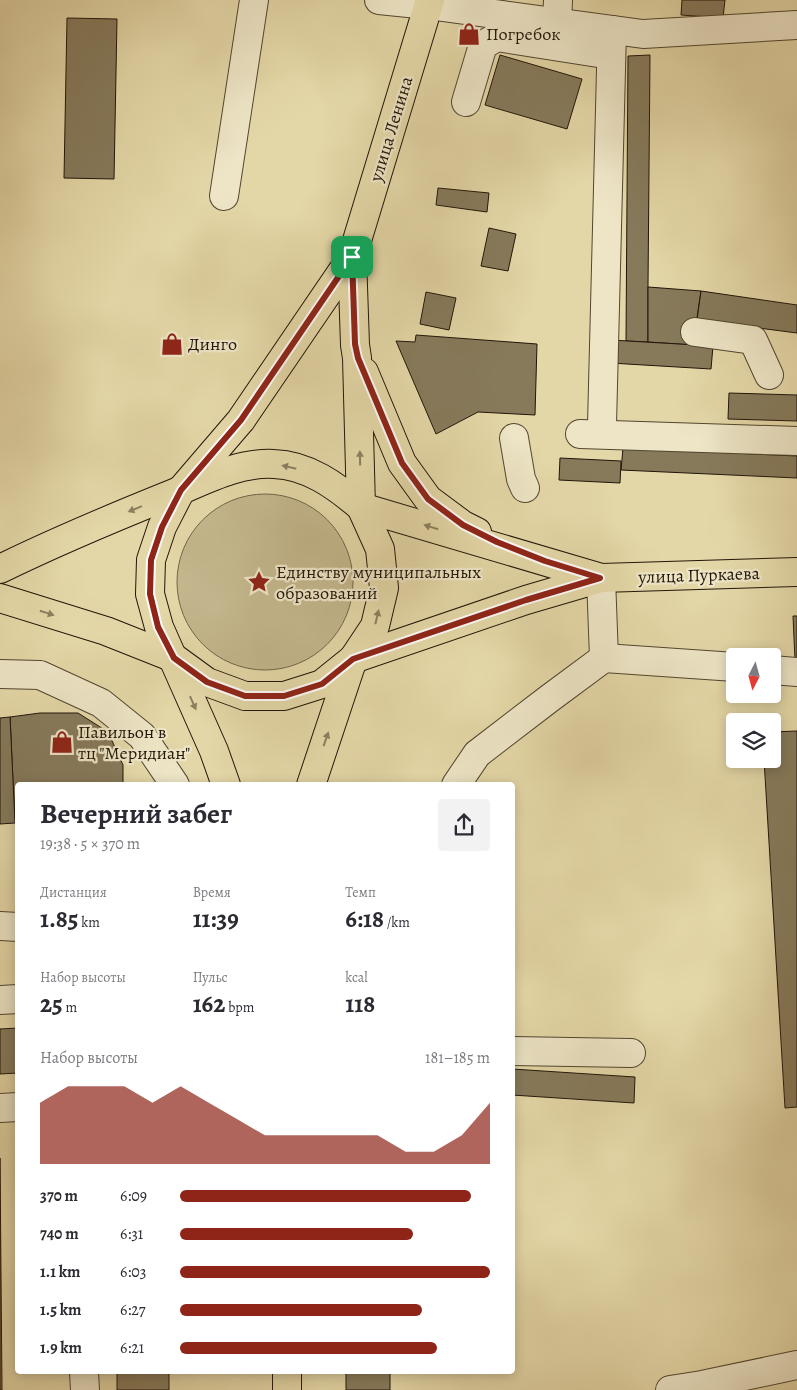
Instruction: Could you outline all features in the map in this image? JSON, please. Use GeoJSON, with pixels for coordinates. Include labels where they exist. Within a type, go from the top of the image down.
{"type":"FeatureCollection","features":[{"type":"Feature","properties":{"kind":"main road","name":"улица Ленина"},"geometry":{"type":"LineString","coordinates":[[352,257],[429,2]]}},
{"type":"Feature","properties":{"kind":"main road"},"geometry":{"type":"LineString","coordinates":[[352,257],[355,344],[358,358],[402,463],[428,499],[463,525],[545,561]]}},
{"type":"Feature","properties":{"kind":"main road"},"geometry":{"type":"LineString","coordinates":[[225,782],[214,751],[174,658],[158,627],[150,594],[151,560],[162,527],[181,490],[241,420],[352,257]]}},
{"type":"Feature","properties":{"kind":"main road"},"geometry":{"type":"LineString","coordinates":[[312,782],[353,659],[375,626],[384,588],[380,549],[361,507],[358,358]]}},
{"type":"Feature","properties":{"kind":"main road"},"geometry":{"type":"LineString","coordinates":[[0,569],[57,542],[241,466],[276,464],[309,471],[339,488],[361,507],[600,578]]}},
{"type":"Feature","properties":{"kind":"main road","name":"улица Пуркаева"},"geometry":{"type":"LineString","coordinates":[[600,578],[797,572]]}},
{"type":"Feature","properties":{"kind":"main road"},"geometry":{"type":"LineString","coordinates":[[0,598],[106,631],[174,658],[207,682],[245,696],[284,696],[322,684],[353,659],[526,600],[600,578]]}},
{"type":"Feature","properties":{"kind":"main road"},"geometry":{"type":"LineString","coordinates":[[287,1374],[287,1390]]}},
{"type":"Feature","properties":{"kind":"lane"},"geometry":{"type":"LineString","coordinates":[[224,196],[254,0]]}},
{"type":"Feature","properties":{"kind":"lane"},"geometry":{"type":"LineString","coordinates":[[379,0],[558,11],[612,43]]}},
{"type":"Feature","properties":{"kind":"lane"},"geometry":{"type":"LineString","coordinates":[[466,102],[483,45],[497,37],[612,43],[643,34],[797,25]]}},
{"type":"Feature","properties":{"kind":"lane"},"geometry":{"type":"LineString","coordinates":[[612,43],[591,429],[797,441]]}},
{"type":"Feature","properties":{"kind":"lane"},"geometry":{"type":"LineString","coordinates":[[695,332],[753,340],[769,375]]}},
{"type":"Feature","properties":{"kind":"lane"},"geometry":{"type":"LineString","coordinates":[[514,438],[521,479],[525,488]]}},
{"type":"Feature","properties":{"kind":"lane"},"geometry":{"type":"LineString","coordinates":[[600,578],[604,658]]}},
{"type":"Feature","properties":{"kind":"lane"},"geometry":{"type":"LineString","coordinates":[[458,782],[477,754],[604,658],[726,666]]}},
{"type":"Feature","properties":{"kind":"lane"},"geometry":{"type":"LineString","coordinates":[[781,671],[797,672]]}},
{"type":"Feature","properties":{"kind":"lane"},"geometry":{"type":"LineString","coordinates":[[0,674],[40,675],[101,703],[142,736],[173,782]]}},
{"type":"Feature","properties":{"kind":"lane"},"geometry":{"type":"LineString","coordinates":[[0,926],[15,927]]}},
{"type":"Feature","properties":{"kind":"lane"},"geometry":{"type":"LineString","coordinates":[[0,1000],[15,999]]}},
{"type":"Feature","properties":{"kind":"lane"},"geometry":{"type":"LineString","coordinates":[[515,1050],[631,1053]]}},
{"type":"Feature","properties":{"kind":"lane"},"geometry":{"type":"LineString","coordinates":[[0,1108],[15,1107]]}},
{"type":"Feature","properties":{"kind":"lane"},"geometry":{"type":"LineString","coordinates":[[670,1390],[797,1365]]}},
{"type":"Feature","properties":{"kind":"lane"},"geometry":{"type":"LineString","coordinates":[[84,1374],[85,1390]]}},
{"type":"Feature","properties":{"kind":"shaded area"},"geometry":{"type":"Polygon","coordinates":[[[256,494],[274,494],[307,504],[333,526],[343,540],[349,556],[353,582],[349,608],[343,624],[321,650],[307,660],[291,666],[274,670],[256,670],[223,660],[197,638],[187,624],[181,608],[177,591],[177,573],[187,540],[209,514],[223,504],[239,498],[256,494]]]}},
{"type":"Feature","properties":{"kind":"building"},"geometry":{"type":"Polygon","coordinates":[[[682,0],[725,0],[723,18],[681,15],[682,0]]]}},
{"type":"Feature","properties":{"kind":"building"},"geometry":{"type":"Polygon","coordinates":[[[67,18],[117,19],[114,179],[64,178],[67,18]]]}},
{"type":"Feature","properties":{"kind":"building"},"geometry":{"type":"Polygon","coordinates":[[[500,55],[582,79],[567,129],[485,105],[500,55]]]}},
{"type":"Feature","properties":{"kind":"building"},"geometry":{"type":"Polygon","coordinates":[[[650,55],[648,342],[626,341],[628,56],[650,55]]]}},
{"type":"Feature","properties":{"kind":"building"},"geometry":{"type":"Polygon","coordinates":[[[438,188],[489,193],[487,212],[436,205],[438,188]]]}},
{"type":"Feature","properties":{"kind":"building"},"geometry":{"type":"Polygon","coordinates":[[[489,228],[516,234],[508,271],[481,266],[489,228]]]}},
{"type":"Feature","properties":{"kind":"building"},"geometry":{"type":"Polygon","coordinates":[[[648,287],[701,291],[693,345],[648,342],[648,287]]]}},
{"type":"Feature","properties":{"kind":"building"},"geometry":{"type":"Polygon","coordinates":[[[701,291],[797,305],[797,333],[697,320],[701,291]]]}},
{"type":"Feature","properties":{"kind":"building"},"geometry":{"type":"Polygon","coordinates":[[[426,292],[456,298],[449,330],[420,324],[426,292]]]}},
{"type":"Feature","properties":{"kind":"building"},"geometry":{"type":"Polygon","coordinates":[[[416,335],[537,344],[535,415],[478,412],[436,434],[396,341],[415,342],[416,335]]]}},
{"type":"Feature","properties":{"kind":"building"},"geometry":{"type":"Polygon","coordinates":[[[611,340],[713,346],[711,369],[610,363],[611,340]]]}},
{"type":"Feature","properties":{"kind":"building"},"geometry":{"type":"Polygon","coordinates":[[[729,393],[797,395],[797,421],[728,419],[729,393]]]}},
{"type":"Feature","properties":{"kind":"building"},"geometry":{"type":"Polygon","coordinates":[[[623,448],[797,456],[797,478],[621,470],[623,448]]]}},
{"type":"Feature","properties":{"kind":"building"},"geometry":{"type":"Polygon","coordinates":[[[560,458],[621,461],[620,483],[559,480],[560,458]]]}},
{"type":"Feature","properties":{"kind":"building"},"geometry":{"type":"Polygon","coordinates":[[[793,616],[797,616],[797,660],[795,660],[793,616]]]}},
{"type":"Feature","properties":{"kind":"building"},"geometry":{"type":"Polygon","coordinates":[[[40,713],[78,713],[108,732],[123,765],[123,782],[15,782],[15,823],[10,717],[40,713]]]}},
{"type":"Feature","properties":{"kind":"building"},"geometry":{"type":"Polygon","coordinates":[[[10,717],[15,823],[0,824],[0,718],[10,717]]]}},
{"type":"Feature","properties":{"kind":"building"},"geometry":{"type":"Polygon","coordinates":[[[797,731],[797,1107],[785,1108],[765,768],[781,768],[781,732],[797,731]]]}},
{"type":"Feature","properties":{"kind":"building"},"geometry":{"type":"Polygon","coordinates":[[[15,1028],[15,1073],[0,1074],[0,1029],[15,1028]]]}},
{"type":"Feature","properties":{"kind":"building"},"geometry":{"type":"Polygon","coordinates":[[[515,1069],[635,1077],[634,1103],[515,1095],[515,1069]]]}},
{"type":"Feature","properties":{"kind":"building"},"geometry":{"type":"Polygon","coordinates":[[[0,1158],[2,1390],[0,1390],[0,1158]]]}},
{"type":"Feature","properties":{"kind":"building"},"geometry":{"type":"Polygon","coordinates":[[[117,1374],[169,1374],[169,1390],[117,1390],[117,1374]]]}},
{"type":"Feature","properties":{"kind":"building"},"geometry":{"type":"Polygon","coordinates":[[[346,1374],[390,1374],[390,1390],[346,1390],[346,1374]]]}},
{"type":"Feature","properties":{"kind":"place","name":"Погребок"},"geometry":{"type":"Point","coordinates":[469,34]}},
{"type":"Feature","properties":{"kind":"place","name":"Динго"},"geometry":{"type":"Point","coordinates":[172,344]}},
{"type":"Feature","properties":{"kind":"place","name":"Единству муниципальных образований"},"geometry":{"type":"Point","coordinates":[259,582]}},
{"type":"Feature","properties":{"kind":"place","name":"Павильон в тц \"Меридиан\""},"geometry":{"type":"Point","coordinates":[62,742]}},
{"type":"Feature","properties":{"kind":"route"},"geometry":{"type":"LineString","coordinates":[[352,257],[355,344],[358,358],[402,463],[428,499],[463,525],[497,542],[545,561],[600,578],[526,600],[353,659],[322,684],[284,696],[245,696],[207,682],[174,658],[158,627],[150,594],[151,560],[162,527],[181,490],[241,420],[352,257]]}}]}
